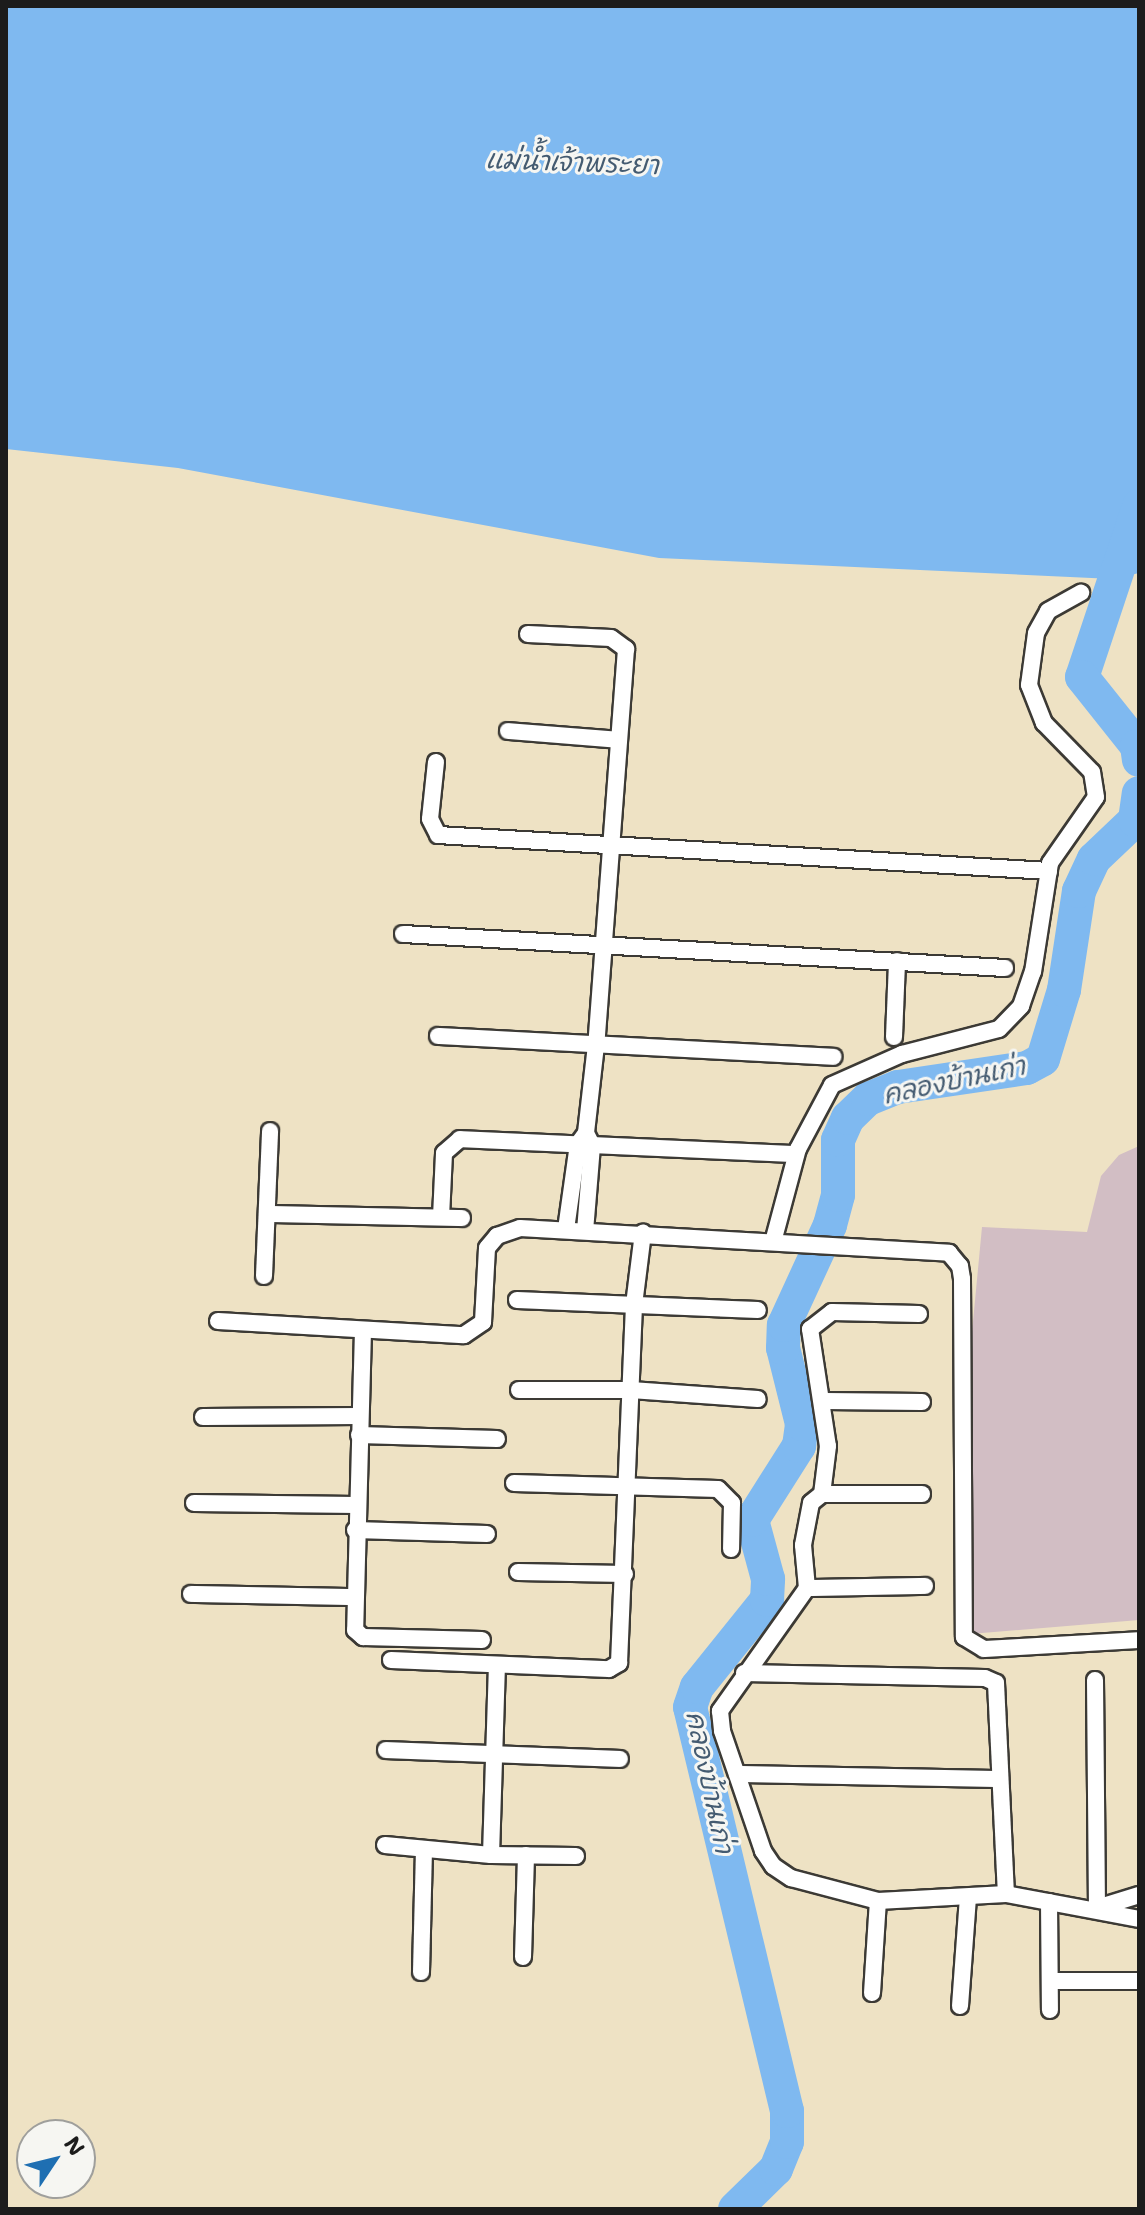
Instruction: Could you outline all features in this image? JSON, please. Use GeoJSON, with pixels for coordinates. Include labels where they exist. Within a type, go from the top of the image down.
{"type":"FeatureCollection","features":[{"type":"Feature","properties":{"kind":"street"},"geometry":{"type":"LineString","coordinates":[[778,1242],[796,1154],[832,1085],[859,1069],[967,1041],[1013,1018],[1033,972],[1049,871],[1096,797],[1092,772],[1044,723],[1029,685],[1036,633],[1048,611],[1081,593]]}},
{"type":"Feature","properties":{"kind":"street"},"geometry":{"type":"LineString","coordinates":[[528,634],[621,641],[626,649],[596,1045],[585,1141],[566,1229]]}},
{"type":"Feature","properties":{"kind":"street"},"geometry":{"type":"LineString","coordinates":[[508,731],[619,740]]}},
{"type":"Feature","properties":{"kind":"street"},"geometry":{"type":"LineString","coordinates":[[436,762],[430,819],[438,835],[611,842],[1049,871]]}},
{"type":"Feature","properties":{"kind":"street"},"geometry":{"type":"LineString","coordinates":[[403,934],[1005,968]]}},
{"type":"Feature","properties":{"kind":"street"},"geometry":{"type":"LineString","coordinates":[[894,1037],[897,961]]}},
{"type":"Feature","properties":{"kind":"street"},"geometry":{"type":"LineString","coordinates":[[438,1036],[833,1057]]}},
{"type":"Feature","properties":{"kind":"street"},"geometry":{"type":"LineString","coordinates":[[264,1276],[270,1131]]}},
{"type":"Feature","properties":{"kind":"street"},"geometry":{"type":"LineString","coordinates":[[441,1217],[444,1153],[450,1143],[460,1139],[585,1141],[796,1154]]}},
{"type":"Feature","properties":{"kind":"street"},"geometry":{"type":"LineString","coordinates":[[585,1141],[585,1231]]}},
{"type":"Feature","properties":{"kind":"street"},"geometry":{"type":"LineString","coordinates":[[268,1214],[462,1218]]}},
{"type":"Feature","properties":{"kind":"street"},"geometry":{"type":"LineString","coordinates":[[218,1321],[440,1337],[476,1330],[485,1310],[487,1248],[497,1236],[520,1228],[949,1253],[960,1266],[964,1637],[984,1649],[1139,1640]]}},
{"type":"Feature","properties":{"kind":"street"},"geometry":{"type":"LineString","coordinates":[[391,1660],[609,1669],[619,1663],[634,1305],[643,1233]]}},
{"type":"Feature","properties":{"kind":"street"},"geometry":{"type":"LineString","coordinates":[[517,1300],[758,1310]]}},
{"type":"Feature","properties":{"kind":"street"},"geometry":{"type":"LineString","coordinates":[[822,1494],[828,1446],[825,1401],[811,1356],[810,1329],[821,1316],[919,1314]]}},
{"type":"Feature","properties":{"kind":"street"},"geometry":{"type":"LineString","coordinates":[[363,1330],[353,1597],[355,1630],[363,1637],[482,1640]]}},
{"type":"Feature","properties":{"kind":"street"},"geometry":{"type":"LineString","coordinates":[[519,1390],[631,1390],[758,1399]]}},
{"type":"Feature","properties":{"kind":"street"},"geometry":{"type":"LineString","coordinates":[[825,1401],[922,1402]]}},
{"type":"Feature","properties":{"kind":"street"},"geometry":{"type":"LineString","coordinates":[[203,1417],[359,1416]]}},
{"type":"Feature","properties":{"kind":"street"},"geometry":{"type":"LineString","coordinates":[[359,1435],[497,1439]]}},
{"type":"Feature","properties":{"kind":"street"},"geometry":{"type":"LineString","coordinates":[[514,1483],[628,1484],[727,1493],[732,1503],[731,1549]]}},
{"type":"Feature","properties":{"kind":"street"},"geometry":{"type":"LineString","coordinates":[[922,1494],[822,1494],[811,1503],[803,1545],[807,1588],[720,1711],[737,1774],[773,1866],[791,1878],[878,1901],[1006,1894],[1097,1908],[1117,1918],[1139,1919]]}},
{"type":"Feature","properties":{"kind":"street"},"geometry":{"type":"LineString","coordinates":[[194,1503],[356,1505]]}},
{"type":"Feature","properties":{"kind":"street"},"geometry":{"type":"LineString","coordinates":[[355,1530],[487,1534]]}},
{"type":"Feature","properties":{"kind":"street"},"geometry":{"type":"LineString","coordinates":[[518,1572],[625,1574]]}},
{"type":"Feature","properties":{"kind":"street"},"geometry":{"type":"LineString","coordinates":[[807,1588],[925,1586]]}},
{"type":"Feature","properties":{"kind":"street"},"geometry":{"type":"LineString","coordinates":[[191,1594],[353,1597]]}},
{"type":"Feature","properties":{"kind":"street"},"geometry":{"type":"LineString","coordinates":[[491,1855],[497,1665]]}},
{"type":"Feature","properties":{"kind":"street"},"geometry":{"type":"LineString","coordinates":[[744,1673],[985,1678],[996,1683],[999,1692],[1006,1894]]}},
{"type":"Feature","properties":{"kind":"street"},"geometry":{"type":"LineString","coordinates":[[1095,1680],[1097,1908]]}},
{"type":"Feature","properties":{"kind":"street"},"geometry":{"type":"LineString","coordinates":[[386,1750],[620,1759]]}},
{"type":"Feature","properties":{"kind":"street"},"geometry":{"type":"LineString","coordinates":[[737,1774],[1000,1779]]}},
{"type":"Feature","properties":{"kind":"street"},"geometry":{"type":"LineString","coordinates":[[385,1845],[491,1855],[576,1856]]}},
{"type":"Feature","properties":{"kind":"street"},"geometry":{"type":"LineString","coordinates":[[421,1972],[424,1849]]}},
{"type":"Feature","properties":{"kind":"street"},"geometry":{"type":"LineString","coordinates":[[523,1957],[526,1855]]}},
{"type":"Feature","properties":{"kind":"street"},"geometry":{"type":"LineString","coordinates":[[1097,1908],[1139,1895]]}},
{"type":"Feature","properties":{"kind":"street"},"geometry":{"type":"LineString","coordinates":[[960,2006],[968,1897]]}},
{"type":"Feature","properties":{"kind":"street"},"geometry":{"type":"LineString","coordinates":[[872,1993],[878,1901]]}},
{"type":"Feature","properties":{"kind":"street"},"geometry":{"type":"LineString","coordinates":[[1049,1902],[1050,2010]]}},
{"type":"Feature","properties":{"kind":"street"},"geometry":{"type":"LineString","coordinates":[[1050,1981],[1139,1981],[1139,1990]]}},
{"type":"Feature","properties":{"kind":"shaded area"},"geometry":{"type":"Polygon","coordinates":[[[1139,1146],[1139,1620],[970,1634],[968,1374],[982,1227],[1087,1232],[1101,1176],[1119,1155],[1139,1146]]]}},
{"type":"Feature","properties":{"kind":"water","name":"แม่น้ำเจ้าพระยา"},"geometry":{"type":"Polygon","coordinates":[[[6,6],[1139,6],[1139,573],[1113,579],[659,558],[178,468],[6,449],[6,6]]]}},
{"type":"Feature","properties":{"kind":"waterway","name":"คลองบ้านเก่า"},"geometry":{"type":"LineString","coordinates":[[1139,506],[1082,677],[1137,746],[1139,760]]}},
{"type":"Feature","properties":{"kind":"waterway","name":"คลองบ้านเก่า"},"geometry":{"type":"LineString","coordinates":[[735,2209],[776,2169],[787,2142],[787,2111],[690,1707],[697,1687],[767,1600],[768,1579],[752,1520],[799,1446],[802,1424],[783,1348],[784,1325],[830,1225],[838,1195],[838,1140],[848,1118],[868,1099],[898,1087],[1027,1068],[1043,1059],[1064,990],[1079,891],[1094,859],[1135,820],[1139,793]]}}]}
